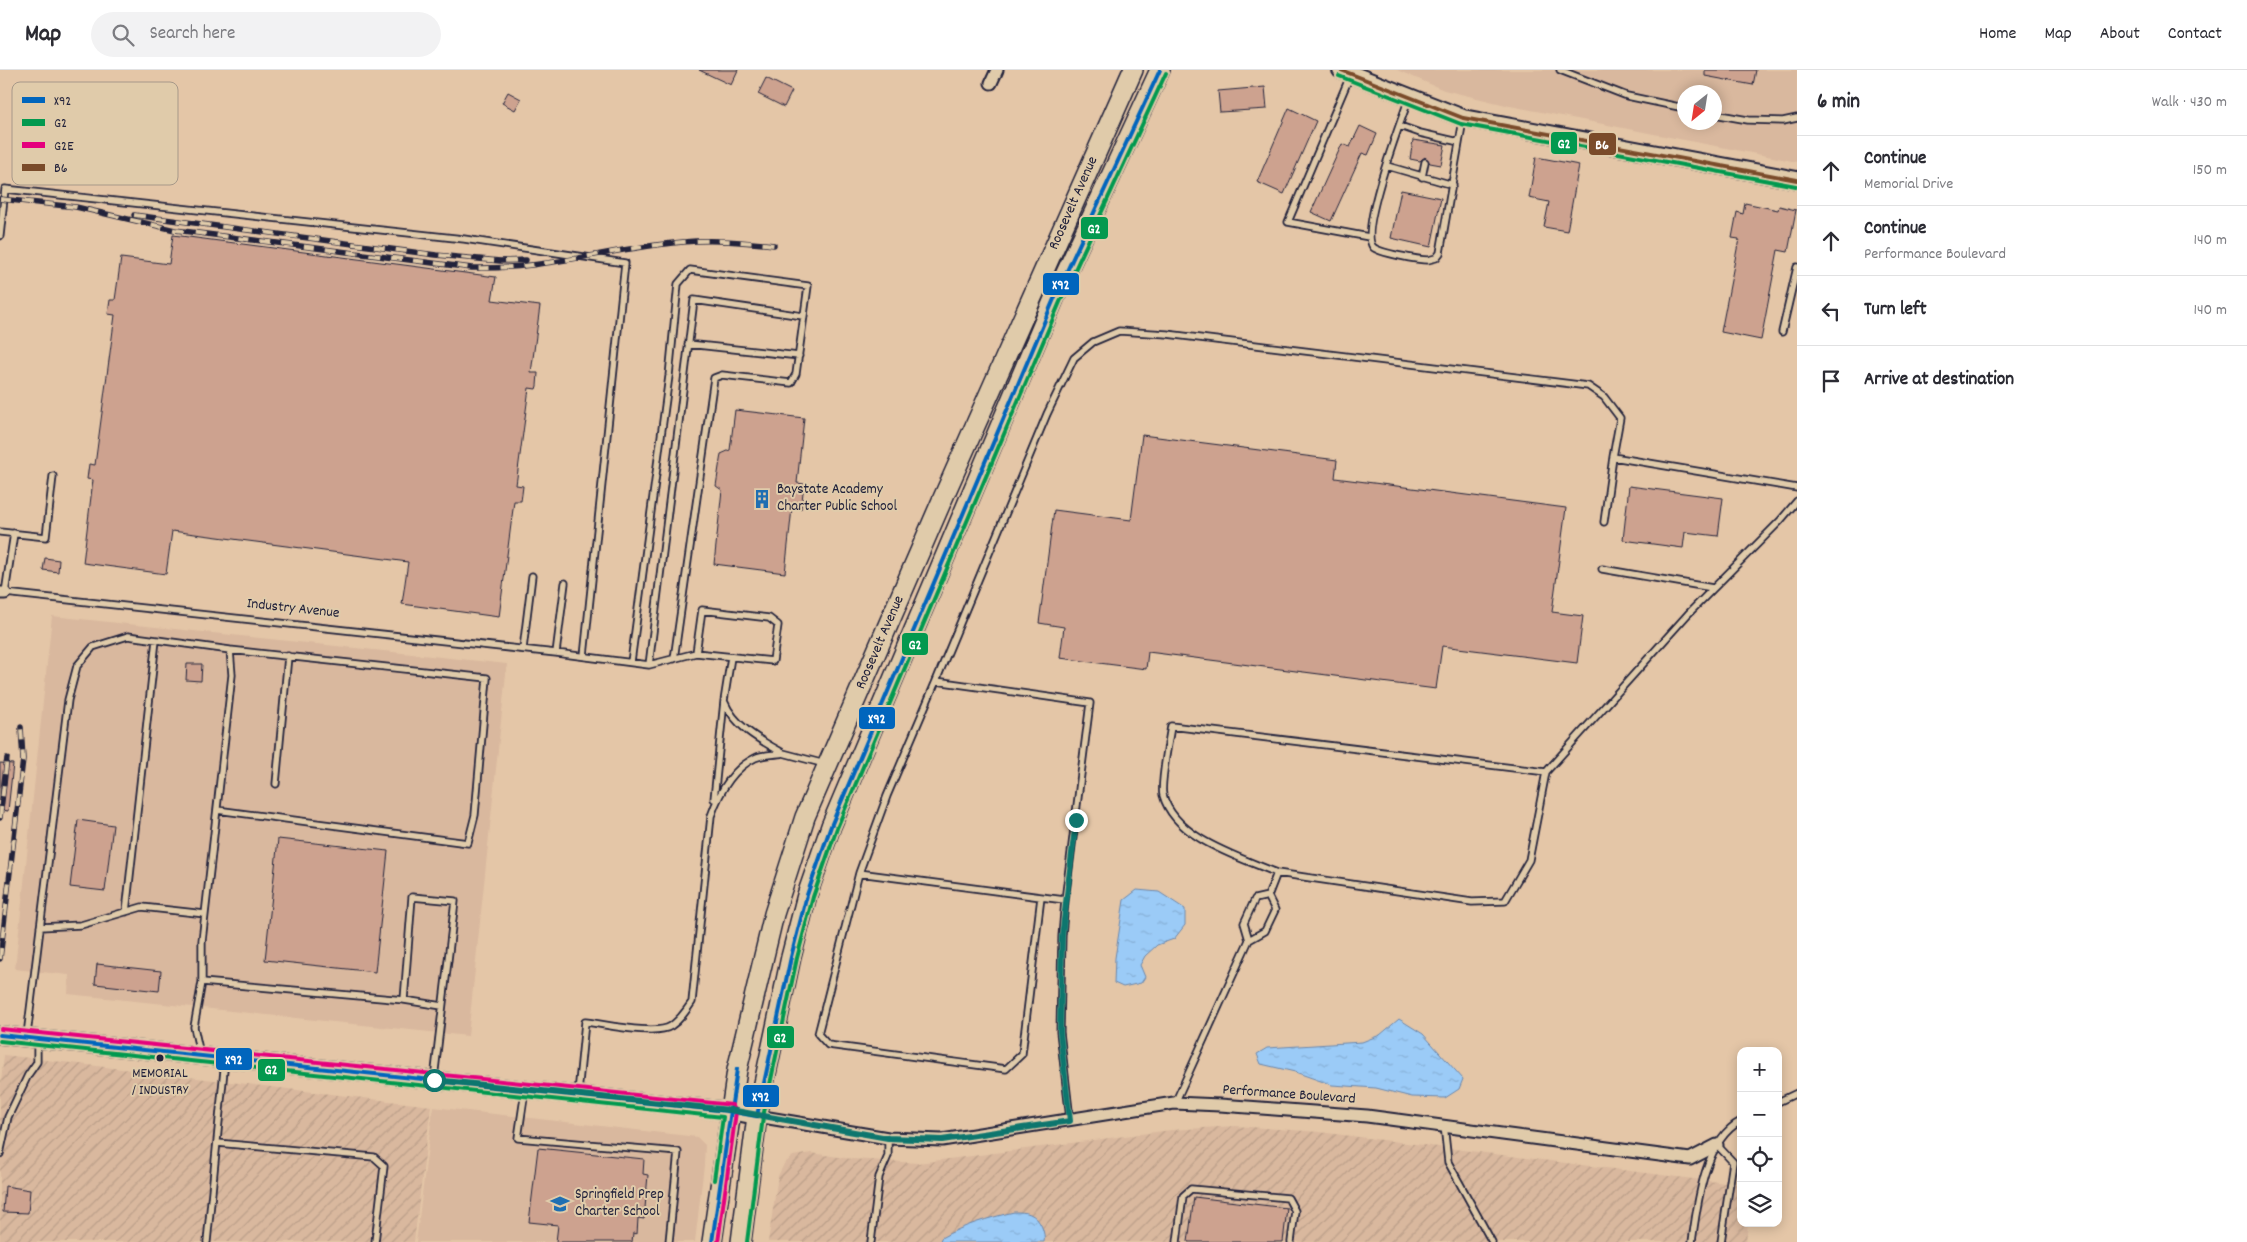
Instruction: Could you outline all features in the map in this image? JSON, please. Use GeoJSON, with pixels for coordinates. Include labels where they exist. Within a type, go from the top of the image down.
{"type":"FeatureCollection","features":[{"type":"Feature","properties":{"kind":"main road","name":"Roosevelt Avenue"},"geometry":{"type":"LineString","coordinates":[[712,1242],[737,1070],[774,914],[805,817],[1032,296],[1133,70]]}},
{"type":"Feature","properties":{"kind":"main road","name":"Roosevelt Avenue"},"geometry":{"type":"LineString","coordinates":[[741,1242],[757,1116],[790,957],[807,895],[831,826],[1054,299],[1160,70]]}},
{"type":"Feature","properties":{"kind":"street"},"geometry":{"type":"LineString","coordinates":[[991,83],[997,70]]}},
{"type":"Feature","properties":{"kind":"street"},"geometry":{"type":"LineString","coordinates":[[1346,72],[1463,118],[1797,180]]}},
{"type":"Feature","properties":{"kind":"street"},"geometry":{"type":"LineString","coordinates":[[0,1035],[525,1088],[730,1110],[757,1116]]}},
{"type":"Feature","properties":{"kind":"street","name":"Performance Boulevard"},"geometry":{"type":"LineString","coordinates":[[757,1116],[888,1138],[942,1140],[1174,1104],[1367,1116],[1690,1159],[1717,1145]]}},
{"type":"Feature","properties":{"kind":"lane"},"geometry":{"type":"LineString","coordinates":[[1560,70],[1627,96],[1677,107]]}},
{"type":"Feature","properties":{"kind":"lane"},"geometry":{"type":"LineString","coordinates":[[1346,72],[1288,222],[1369,237]]}},
{"type":"Feature","properties":{"kind":"lane"},"geometry":{"type":"LineString","coordinates":[[1409,98],[1369,230],[1369,240],[1377,250],[1423,260],[1436,258],[1440,253],[1463,118]]}},
{"type":"Feature","properties":{"kind":"lane"},"geometry":{"type":"LineString","coordinates":[[1722,115],[1748,120],[1783,121],[1797,118]]}},
{"type":"Feature","properties":{"kind":"lane"},"geometry":{"type":"LineString","coordinates":[[1400,126],[1430,139],[1459,142]]}},
{"type":"Feature","properties":{"kind":"lane"},"geometry":{"type":"LineString","coordinates":[[1422,177],[1425,162]]}},
{"type":"Feature","properties":{"kind":"lane"},"geometry":{"type":"LineString","coordinates":[[1387,166],[1453,185]]}},
{"type":"Feature","properties":{"kind":"lane"},"geometry":{"type":"LineString","coordinates":[[0,236],[5,189],[464,239],[625,263],[584,656]]}},
{"type":"Feature","properties":{"kind":"lane"},"geometry":{"type":"LineString","coordinates":[[1782,332],[1797,267]]}},
{"type":"Feature","properties":{"kind":"lane"},"geometry":{"type":"LineString","coordinates":[[631,662],[669,376],[678,284],[690,270],[808,286],[796,374],[791,383],[722,375],[714,378],[674,659]]}},
{"type":"Feature","properties":{"kind":"lane"},"geometry":{"type":"LineString","coordinates":[[696,652],[702,610],[769,618],[778,625],[773,661],[696,652],[649,665],[694,300],[803,316]]}},
{"type":"Feature","properties":{"kind":"lane"},"geometry":{"type":"LineString","coordinates":[[1041,896],[1022,1054],[1006,1069],[828,1045],[818,1034],[859,873],[887,796],[1047,414],[1074,358],[1093,342],[1118,331],[1167,334],[1588,386],[1604,397],[1620,418],[1604,522]]}},
{"type":"Feature","properties":{"kind":"lane"},"geometry":{"type":"LineString","coordinates":[[688,344],[799,356]]}},
{"type":"Feature","properties":{"kind":"lane"},"geometry":{"type":"LineString","coordinates":[[1613,457],[1797,488]]}},
{"type":"Feature","properties":{"kind":"lane"},"geometry":{"type":"LineString","coordinates":[[0,532],[46,537],[53,476]]}},
{"type":"Feature","properties":{"kind":"lane"},"geometry":{"type":"LineString","coordinates":[[1546,772],[1171,726],[1163,794],[1177,820],[1193,834],[1277,872],[1472,902],[1505,901],[1529,860],[1546,772],[1714,588],[1797,501]]}},
{"type":"Feature","properties":{"kind":"lane"},"geometry":{"type":"LineString","coordinates":[[2,593],[14,533]]}},
{"type":"Feature","properties":{"kind":"lane"},"geometry":{"type":"LineString","coordinates":[[1602,569],[1714,588]]}},
{"type":"Feature","properties":{"kind":"lane"},"geometry":{"type":"LineString","coordinates":[[523,649],[532,576]]}},
{"type":"Feature","properties":{"kind":"lane"},"geometry":{"type":"LineString","coordinates":[[556,653],[565,583]]}},
{"type":"Feature","properties":{"kind":"lane","name":"Industry Avenue"},"geometry":{"type":"LineString","coordinates":[[2,593],[523,649],[649,665]]}},
{"type":"Feature","properties":{"kind":"lane"},"geometry":{"type":"LineString","coordinates":[[0,1154],[8,1117],[28,1075],[37,1062],[32,1038],[40,927],[68,700],[76,666],[93,647],[128,636],[230,650],[487,678],[475,816],[468,843],[217,810]]}},
{"type":"Feature","properties":{"kind":"lane"},"geometry":{"type":"LineString","coordinates":[[126,912],[156,640]]}},
{"type":"Feature","properties":{"kind":"lane"},"geometry":{"type":"LineString","coordinates":[[200,1055],[194,1027],[202,982],[205,914],[232,675],[230,650]]}},
{"type":"Feature","properties":{"kind":"lane"},"geometry":{"type":"LineString","coordinates":[[276,784],[288,656]]}},
{"type":"Feature","properties":{"kind":"lane"},"geometry":{"type":"LineString","coordinates":[[578,1094],[585,1022],[649,1030],[670,1027],[681,1018],[692,1002],[724,701],[731,656]]}},
{"type":"Feature","properties":{"kind":"lane"},"geometry":{"type":"LineString","coordinates":[[936,681],[1090,703],[1062,936],[1060,1032],[1070,1121]]}},
{"type":"Feature","properties":{"kind":"lane"},"geometry":{"type":"LineString","coordinates":[[724,701],[728,711],[750,734],[783,754],[827,764]]}},
{"type":"Feature","properties":{"kind":"lane"},"geometry":{"type":"LineString","coordinates":[[713,811],[718,795],[736,772],[756,757],[783,754]]}},
{"type":"Feature","properties":{"kind":"lane"},"geometry":{"type":"LineString","coordinates":[[1174,1104],[1250,940],[1265,931],[1275,910],[1268,896],[1277,872]]}},
{"type":"Feature","properties":{"kind":"lane"},"geometry":{"type":"LineString","coordinates":[[859,873],[1065,900]]}},
{"type":"Feature","properties":{"kind":"lane"},"geometry":{"type":"LineString","coordinates":[[1250,940],[1244,923],[1255,899],[1268,896]]}},
{"type":"Feature","properties":{"kind":"lane"},"geometry":{"type":"LineString","coordinates":[[404,1000],[412,897],[455,901],[434,1080]]}},
{"type":"Feature","properties":{"kind":"lane"},"geometry":{"type":"LineString","coordinates":[[40,927],[81,925],[142,907],[205,914]]}},
{"type":"Feature","properties":{"kind":"lane"},"geometry":{"type":"LineString","coordinates":[[202,982],[404,1000],[442,1006]]}},
{"type":"Feature","properties":{"kind":"lane"},"geometry":{"type":"LineString","coordinates":[[207,1242],[225,1058]]}},
{"type":"Feature","properties":{"kind":"lane"},"geometry":{"type":"LineString","coordinates":[[525,1088],[518,1138],[678,1152],[669,1242]]}},
{"type":"Feature","properties":{"kind":"lane"},"geometry":{"type":"LineString","coordinates":[[1782,1100],[1797,1092]]}},
{"type":"Feature","properties":{"kind":"lane"},"geometry":{"type":"LineString","coordinates":[[1692,1242],[1700,1191],[1717,1145],[1729,1127],[1737,1123]]}},
{"type":"Feature","properties":{"kind":"lane"},"geometry":{"type":"LineString","coordinates":[[1444,1125],[1448,1162],[1492,1242]]}},
{"type":"Feature","properties":{"kind":"lane"},"geometry":{"type":"LineString","coordinates":[[870,1242],[879,1177],[888,1156],[888,1138]]}},
{"type":"Feature","properties":{"kind":"lane"},"geometry":{"type":"LineString","coordinates":[[217,1143],[374,1157],[384,1166],[375,1242]]}},
{"type":"Feature","properties":{"kind":"lane"},"geometry":{"type":"LineString","coordinates":[[1717,1145],[1733,1162],[1721,1242]]}},
{"type":"Feature","properties":{"kind":"lane"},"geometry":{"type":"LineString","coordinates":[[1177,1242],[1183,1196],[1191,1189],[1198,1189],[1288,1198],[1295,1211],[1291,1242]]}},
{"type":"Feature","properties":{"kind":"shaded area"},"geometry":{"type":"Polygon","coordinates":[[[1397,70],[1797,70],[1797,162],[1510,106],[1444,90],[1397,70]]]}},
{"type":"Feature","properties":{"kind":"shaded area"},"geometry":{"type":"Polygon","coordinates":[[[52,616],[507,664],[468,1036],[68,994],[69,975],[15,969],[52,616]]]}},
{"type":"Feature","properties":{"kind":"shaded area"},"geometry":{"type":"Polygon","coordinates":[[[4,1055],[431,1106],[414,1242],[0,1242],[0,1090],[4,1055]]]}},
{"type":"Feature","properties":{"kind":"shaded area","name":"Springfield Prep Charter School"},"geometry":{"type":"Polygon","coordinates":[[[433,1107],[697,1137],[705,1145],[695,1242],[416,1242],[433,1107]]]}},
{"type":"Feature","properties":{"kind":"shaded area"},"geometry":{"type":"Polygon","coordinates":[[[1236,1126],[1319,1132],[1737,1184],[1737,1227],[1748,1227],[1746,1242],[768,1242],[778,1176],[784,1164],[793,1156],[811,1153],[852,1159],[918,1163],[1171,1130],[1236,1126]]]}},
{"type":"Feature","properties":{"kind":"water"},"geometry":{"type":"Polygon","coordinates":[[[1137,890],[1159,892],[1185,909],[1185,925],[1174,939],[1157,945],[1145,956],[1140,965],[1145,977],[1141,983],[1123,987],[1114,983],[1115,958],[1124,900],[1137,890]]]}},
{"type":"Feature","properties":{"kind":"water"},"geometry":{"type":"Polygon","coordinates":[[[1399,1019],[1423,1034],[1463,1079],[1459,1089],[1445,1098],[1412,1097],[1376,1088],[1332,1085],[1295,1072],[1261,1064],[1257,1054],[1267,1048],[1362,1042],[1380,1035],[1399,1019]]]}},
{"type":"Feature","properties":{"kind":"water"},"geometry":{"type":"Polygon","coordinates":[[[1014,1212],[1028,1213],[1037,1219],[1043,1230],[1044,1242],[940,1242],[941,1238],[967,1226],[1014,1212]]]}},
{"type":"Feature","properties":{"kind":"building"},"geometry":{"type":"Polygon","coordinates":[[[699,70],[738,70],[731,85],[699,70]]]}},
{"type":"Feature","properties":{"kind":"building"},"geometry":{"type":"Polygon","coordinates":[[[1705,70],[1756,70],[1753,85],[1705,76],[1705,70]]]}},
{"type":"Feature","properties":{"kind":"building"},"geometry":{"type":"Polygon","coordinates":[[[766,78],[792,91],[784,107],[758,94],[766,78]]]}},
{"type":"Feature","properties":{"kind":"building"},"geometry":{"type":"Polygon","coordinates":[[[1265,87],[1267,109],[1220,112],[1218,91],[1265,87]]]}},
{"type":"Feature","properties":{"kind":"building"},"geometry":{"type":"Polygon","coordinates":[[[508,92],[521,99],[515,110],[502,103],[508,92]]]}},
{"type":"Feature","properties":{"kind":"building"},"geometry":{"type":"Polygon","coordinates":[[[1289,108],[1316,121],[1284,194],[1257,182],[1289,108]]]}},
{"type":"Feature","properties":{"kind":"building"},"geometry":{"type":"Polygon","coordinates":[[[1360,126],[1377,134],[1368,155],[1362,153],[1331,221],[1311,212],[1342,144],[1350,147],[1360,126]]]}},
{"type":"Feature","properties":{"kind":"building"},"geometry":{"type":"Polygon","coordinates":[[[1413,140],[1445,145],[1441,165],[1430,163],[1425,157],[1420,161],[1410,159],[1413,140]]]}},
{"type":"Feature","properties":{"kind":"building"},"geometry":{"type":"Polygon","coordinates":[[[1536,157],[1579,165],[1567,231],[1544,227],[1549,202],[1529,198],[1536,157]]]}},
{"type":"Feature","properties":{"kind":"building"},"geometry":{"type":"Polygon","coordinates":[[[1401,190],[1441,198],[1431,247],[1391,238],[1401,190]]]}},
{"type":"Feature","properties":{"kind":"building"},"geometry":{"type":"Polygon","coordinates":[[[1745,203],[1778,210],[1779,206],[1796,210],[1788,252],[1778,250],[1761,340],[1721,332],[1739,239],[1732,238],[1737,212],[1743,214],[1745,203]]]}},
{"type":"Feature","properties":{"kind":"building"},"geometry":{"type":"Polygon","coordinates":[[[173,235],[496,277],[492,300],[540,306],[531,373],[538,373],[537,386],[536,389],[529,388],[516,485],[523,486],[522,494],[521,501],[514,501],[499,617],[402,604],[408,562],[172,531],[166,574],[83,563],[93,480],[87,479],[89,464],[95,465],[115,315],[108,314],[110,300],[115,300],[121,258],[169,264],[173,235]]]}},
{"type":"Feature","properties":{"kind":"building","name":"Baystate Academy Charter Public School"},"geometry":{"type":"Polygon","coordinates":[[[735,410],[804,418],[797,483],[804,484],[801,509],[792,508],[785,573],[714,564],[722,490],[716,486],[721,454],[730,450],[735,410]]]}},
{"type":"Feature","properties":{"kind":"building"},"geometry":{"type":"Polygon","coordinates":[[[1142,435],[1337,460],[1335,478],[1566,508],[1552,612],[1583,616],[1577,663],[1442,646],[1436,689],[1148,652],[1146,669],[1060,658],[1064,627],[1039,623],[1054,510],[1131,520],[1142,435]]]}},
{"type":"Feature","properties":{"kind":"building"},"geometry":{"type":"Polygon","coordinates":[[[1629,486],[1723,498],[1718,536],[1685,532],[1683,548],[1623,540],[1629,486]]]}},
{"type":"Feature","properties":{"kind":"building"},"geometry":{"type":"Polygon","coordinates":[[[45,558],[59,560],[58,572],[43,570],[45,558]]]}},
{"type":"Feature","properties":{"kind":"building"},"geometry":{"type":"Polygon","coordinates":[[[187,664],[202,664],[201,681],[186,680],[187,664]]]}},
{"type":"Feature","properties":{"kind":"building"},"geometry":{"type":"Polygon","coordinates":[[[0,763],[13,764],[8,811],[0,810],[0,763]]]}},
{"type":"Feature","properties":{"kind":"building"},"geometry":{"type":"Polygon","coordinates":[[[78,820],[113,825],[105,891],[70,887],[78,820]]]}},
{"type":"Feature","properties":{"kind":"building"},"geometry":{"type":"Polygon","coordinates":[[[278,839],[388,851],[375,972],[265,960],[278,839]]]}},
{"type":"Feature","properties":{"kind":"building"},"geometry":{"type":"Polygon","coordinates":[[[97,964],[161,971],[159,991],[95,984],[97,964]]]}},
{"type":"Feature","properties":{"kind":"building"},"geometry":{"type":"Polygon","coordinates":[[[538,1148],[644,1159],[643,1174],[648,1175],[644,1219],[638,1218],[637,1234],[633,1233],[632,1242],[556,1242],[558,1225],[529,1222],[538,1148]]]}},
{"type":"Feature","properties":{"kind":"building"},"geometry":{"type":"Polygon","coordinates":[[[5,1186],[30,1190],[28,1213],[3,1212],[5,1186]]]}},
{"type":"Feature","properties":{"kind":"building"},"geometry":{"type":"Polygon","coordinates":[[[1194,1197],[1287,1208],[1283,1242],[1188,1242],[1194,1197]]]}},
{"type":"Feature","properties":{"kind":"railway"},"geometry":{"type":"LineString","coordinates":[[0,199],[76,207],[175,230],[472,268],[525,266],[657,245],[695,241],[774,245]]}},
{"type":"Feature","properties":{"kind":"railway"},"geometry":{"type":"LineString","coordinates":[[134,215],[436,255],[500,261],[526,260]]}},
{"type":"Feature","properties":{"kind":"railway"},"geometry":{"type":"LineString","coordinates":[[0,959],[23,759],[21,727]]}},
{"type":"Feature","properties":{"kind":"railway"},"geometry":{"type":"LineString","coordinates":[[0,818],[7,758]]}},
{"type":"Feature","properties":{"kind":"transit line","name":"X92"},"geometry":{"type":"LineString","coordinates":[[0,1035],[730,1111],[757,1116],[791,957],[807,895],[831,826],[1054,299],[1160,70]]}},
{"type":"Feature","properties":{"kind":"transit line","name":"B6"},"geometry":{"type":"LineString","coordinates":[[1341,70],[1463,118],[1797,180]]}},
{"type":"Feature","properties":{"kind":"transit line","name":"G2"},"geometry":{"type":"LineString","coordinates":[[747,1242],[763,1117],[797,958],[813,897],[837,828],[1060,302],[1166,73]]}},
{"type":"Feature","properties":{"kind":"transit line","name":"G2"},"geometry":{"type":"LineString","coordinates":[[1339,76],[1461,124],[1796,186]]}},
{"type":"Feature","properties":{"kind":"transit line","name":"G2E"},"geometry":{"type":"LineString","coordinates":[[1,1029],[732,1105],[736,1112],[718,1242]]}},
{"type":"Feature","properties":{"kind":"transit line","name":"G2"},"geometry":{"type":"LineString","coordinates":[[0,1041],[723,1117],[714,1180]]}},
{"type":"Feature","properties":{"kind":"transit line","name":"X92"},"geometry":{"type":"LineString","coordinates":[[712,1242],[737,1069]]}},
{"type":"Feature","properties":{"kind":"place","name":"Baystate Academy Charter Public School"},"geometry":{"type":"Point","coordinates":[762,499]}},
{"type":"Feature","properties":{"kind":"place","name":"MEMORIAL / INDUSTRY"},"geometry":{"type":"Point","coordinates":[160,1058]}},
{"type":"Feature","properties":{"kind":"place","name":"Springfield Prep Charter School"},"geometry":{"type":"Point","coordinates":[560,1204]}},
{"type":"Feature","properties":{"kind":"route"},"geometry":{"type":"LineString","coordinates":[[434,1080],[730,1110],[888,1138],[942,1140],[1070,1121],[1060,1032],[1062,936],[1076,820]]}}]}
